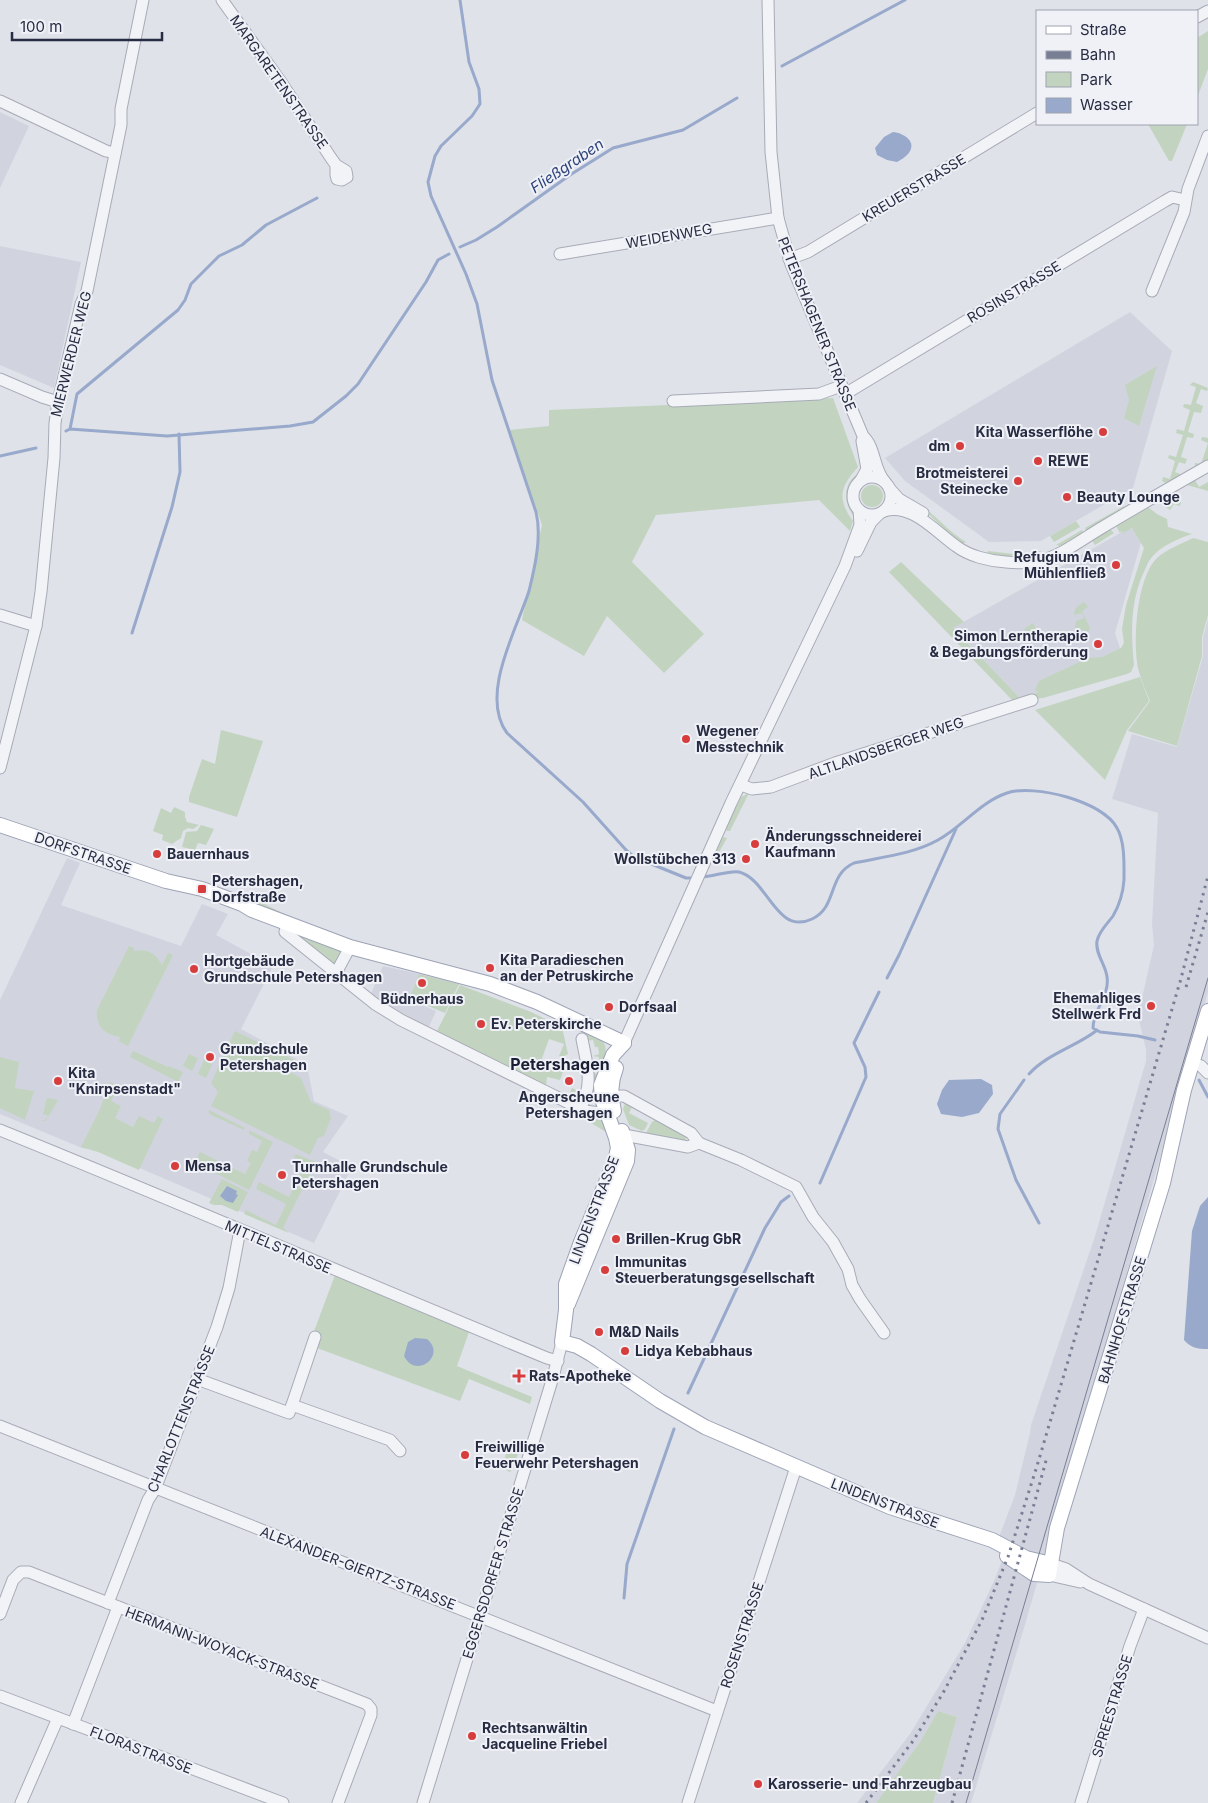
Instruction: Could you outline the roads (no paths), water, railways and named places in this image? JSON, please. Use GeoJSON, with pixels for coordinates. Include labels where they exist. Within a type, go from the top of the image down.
{"type":"FeatureCollection","features":[{"type":"Feature","properties":{"kind":"main road","name":"DORFSTRASSE"},"geometry":{"type":"LineString","coordinates":[[0,825],[166,881],[215,902],[240,909],[252,910],[350,947],[490,984],[537,1002],[624,1043]]}},
{"type":"Feature","properties":{"kind":"main road","name":"BAHNHOFSTRASSE"},"geometry":{"type":"LineString","coordinates":[[1050,1570],[1057,1528],[1163,1183],[1192,1063],[1208,1011]]}},
{"type":"Feature","properties":{"kind":"main road","name":"LINDENSTRASSE"},"geometry":{"type":"LineString","coordinates":[[624,1043],[613,1055],[600,1091],[620,1136],[618,1148],[615,1161],[581,1242],[566,1284],[566,1310],[562,1342],[578,1346],[660,1401],[691,1419],[890,1507],[975,1535],[1034,1574],[1050,1570]]}},
{"type":"Feature","properties":{"kind":"street","name":"MIERWERDER WEG"},"geometry":{"type":"LineString","coordinates":[[0,768],[36,626],[42,582],[58,402],[79,313],[87,291],[121,125],[121,109],[144,0]]}},
{"type":"Feature","properties":{"kind":"street","name":"MARGARETENSTRASSE"},"geometry":{"type":"LineString","coordinates":[[222,0],[281,82],[336,165]]}},
{"type":"Feature","properties":{"kind":"street","name":"PETERSHAGENER STRASSE"},"geometry":{"type":"LineString","coordinates":[[768,0],[772,152],[778,218],[789,259],[843,390],[863,436],[867,440],[879,476],[887,485],[890,501],[871,522],[858,550],[845,566]]}},
{"type":"Feature","properties":{"kind":"street"},"geometry":{"type":"LineString","coordinates":[[0,101],[115,154]]}},
{"type":"Feature","properties":{"kind":"street","name":"KREUERSTRASSE"},"geometry":{"type":"LineString","coordinates":[[789,259],[808,252],[1036,114]]}},
{"type":"Feature","properties":{"kind":"street"},"geometry":{"type":"LineString","coordinates":[[1152,291],[1184,212],[1188,189],[1208,136]]}},
{"type":"Feature","properties":{"kind":"street","name":"ROSINSTRASSE"},"geometry":{"type":"LineString","coordinates":[[673,401],[819,394],[843,390],[1172,197],[1185,200]]}},
{"type":"Feature","properties":{"kind":"street","name":"WEIDENWEG"},"geometry":{"type":"LineString","coordinates":[[560,254],[778,218]]}},
{"type":"Feature","properties":{"kind":"street"},"geometry":{"type":"LineString","coordinates":[[0,379],[58,402]]}},
{"type":"Feature","properties":{"kind":"street","name":"PETERSHAGENER STRASSE"},"geometry":{"type":"LineString","coordinates":[[624,1043],[740,785],[845,566],[860,525],[859,510],[855,505],[853,494],[854,489],[867,469],[862,441],[863,436]]}},
{"type":"Feature","properties":{"kind":"street"},"geometry":{"type":"LineString","coordinates":[[861,480],[872,477],[887,485],[898,499],[919,510],[956,546],[977,557],[1005,562],[1039,561],[1053,556],[1208,466]]}},
{"type":"Feature","properties":{"kind":"street"},"geometry":{"type":"LineString","coordinates":[[859,510],[868,515],[894,509],[926,522],[941,532]]}},
{"type":"Feature","properties":{"kind":"street"},"geometry":{"type":"LineString","coordinates":[[0,615],[36,626]]}},
{"type":"Feature","properties":{"kind":"street","name":"ALTLANDSBERGER WEG"},"geometry":{"type":"LineString","coordinates":[[740,785],[752,790],[771,787],[835,763],[1032,700]]}},
{"type":"Feature","properties":{"kind":"street"},"geometry":{"type":"LineString","coordinates":[[287,923],[285,932],[375,1004],[401,1020],[580,1109],[594,1113],[610,1110]]}},
{"type":"Feature","properties":{"kind":"street"},"geometry":{"type":"LineString","coordinates":[[336,973],[350,947]]}},
{"type":"Feature","properties":{"kind":"street"},"geometry":{"type":"LineString","coordinates":[[580,1109],[586,1098],[589,1083],[582,1039]]}},
{"type":"Feature","properties":{"kind":"street"},"geometry":{"type":"LineString","coordinates":[[1192,1063],[1201,1066],[1208,1073]]}},
{"type":"Feature","properties":{"kind":"street"},"geometry":{"type":"LineString","coordinates":[[620,1096],[624,1096],[691,1133],[699,1143],[732,1156],[796,1187],[813,1217],[832,1242],[848,1269],[852,1286],[884,1333]]}},
{"type":"Feature","properties":{"kind":"street","name":"MITTELSTRASSE"},"geometry":{"type":"LineString","coordinates":[[0,1130],[405,1300],[558,1361]]}},
{"type":"Feature","properties":{"kind":"street"},"geometry":{"type":"LineString","coordinates":[[620,1136],[688,1147],[699,1143]]}},
{"type":"Feature","properties":{"kind":"street","name":"CHARLOTTENSTRASSE"},"geometry":{"type":"LineString","coordinates":[[73,1724],[148,1500],[155,1489],[229,1288],[240,1230]]}},
{"type":"Feature","properties":{"kind":"street"},"geometry":{"type":"LineString","coordinates":[[197,1379],[289,1413],[315,1338]]}},
{"type":"Feature","properties":{"kind":"street","name":"EGGERSDORFER STRASSE"},"geometry":{"type":"LineString","coordinates":[[423,1803],[558,1361],[562,1342]]}},
{"type":"Feature","properties":{"kind":"street"},"geometry":{"type":"LineString","coordinates":[[292,1405],[390,1440],[400,1451]]}},
{"type":"Feature","properties":{"kind":"street","name":"ALEXANDER-GIERTZ-STRASSE"},"geometry":{"type":"LineString","coordinates":[[0,1426],[717,1711]]}},
{"type":"Feature","properties":{"kind":"street","name":"ROSENSTRASSE"},"geometry":{"type":"LineString","coordinates":[[688,1803],[796,1467]]}},
{"type":"Feature","properties":{"kind":"street"},"geometry":{"type":"LineString","coordinates":[[1050,1570],[1066,1569],[1089,1584],[1208,1638]]}},
{"type":"Feature","properties":{"kind":"street","name":"HERMANN-WOYACK-STRASSE"},"geometry":{"type":"LineString","coordinates":[[0,1614],[13,1580],[21,1572],[29,1572],[367,1704],[371,1709],[371,1715],[338,1803]]}},
{"type":"Feature","properties":{"kind":"street","name":"SPREESTRASSE"},"geometry":{"type":"LineString","coordinates":[[1082,1803],[1130,1646],[1144,1609]]}},
{"type":"Feature","properties":{"kind":"street","name":"FLORASTRASSE"},"geometry":{"type":"LineString","coordinates":[[0,1696],[283,1803]]}},
{"type":"Feature","properties":{"kind":"street"},"geometry":{"type":"LineString","coordinates":[[21,1803],[58,1718]]}},
{"type":"Feature","properties":{"kind":"water"},"geometry":{"type":"Polygon","coordinates":[[[893,132],[905,136],[911,142],[911,150],[897,162],[877,155],[875,148],[884,137],[893,132]]]}},
{"type":"Feature","properties":{"kind":"water"},"geometry":{"type":"Polygon","coordinates":[[[981,1079],[992,1085],[993,1094],[979,1113],[962,1117],[941,1114],[937,1104],[942,1090],[949,1080],[981,1079]]]}},
{"type":"Feature","properties":{"kind":"water"},"geometry":{"type":"Polygon","coordinates":[[[227,1186],[237,1191],[236,1194],[238,1195],[233,1203],[226,1201],[220,1196],[227,1186]]]}},
{"type":"Feature","properties":{"kind":"water"},"geometry":{"type":"Polygon","coordinates":[[[1208,1197],[1208,1349],[1201,1349],[1194,1348],[1184,1340],[1192,1231],[1200,1206],[1208,1197]]]}},
{"type":"Feature","properties":{"kind":"water"},"geometry":{"type":"Polygon","coordinates":[[[415,1338],[427,1339],[432,1345],[434,1352],[428,1362],[415,1366],[409,1363],[404,1356],[408,1342],[415,1338]]]}},
{"type":"Feature","properties":{"kind":"waterway"},"geometry":{"type":"LineString","coordinates":[[460,0],[469,62],[479,89],[480,104],[472,116],[441,146],[435,156],[428,182],[431,196],[466,274],[477,304],[492,380],[538,521],[538,541],[529,591],[509,643],[498,681],[497,700],[499,718],[507,733],[583,802],[634,857],[686,878],[695,878]]}},
{"type":"Feature","properties":{"kind":"waterway","name":"Fließgraben"},"geometry":{"type":"LineString","coordinates":[[782,66],[905,0]]}},
{"type":"Feature","properties":{"kind":"waterway","name":"Fließgraben"},"geometry":{"type":"LineString","coordinates":[[460,247],[497,227],[570,175],[613,148],[683,130],[737,98]]}},
{"type":"Feature","properties":{"kind":"waterway"},"geometry":{"type":"LineString","coordinates":[[70,429],[77,394],[178,310],[185,300],[191,284],[219,256],[242,245],[266,225],[317,198]]}},
{"type":"Feature","properties":{"kind":"waterway"},"geometry":{"type":"LineString","coordinates":[[66,431],[70,429],[167,436],[290,426],[313,422],[358,384],[426,282],[438,260],[449,254]]}},
{"type":"Feature","properties":{"kind":"waterway"},"geometry":{"type":"LineString","coordinates":[[132,633],[172,507],[180,472],[179,434]]}},
{"type":"Feature","properties":{"kind":"waterway"},"geometry":{"type":"LineString","coordinates":[[0,456],[36,448]]}},
{"type":"Feature","properties":{"kind":"waterway"},"geometry":{"type":"LineString","coordinates":[[701,877],[739,872],[749,877],[758,885],[789,920],[800,922],[812,919],[820,914],[826,907],[840,875],[854,863],[897,855],[928,845],[947,835],[988,802],[1007,793],[1034,791],[1067,797],[1098,810],[1109,818],[1117,828],[1123,846],[1124,880],[1121,899],[1097,941],[1106,973],[1107,984],[1093,1028],[1100,1032],[1138,1036],[1155,1040]]}},
{"type":"Feature","properties":{"kind":"waterway"},"geometry":{"type":"LineString","coordinates":[[887,978],[956,829]]}},
{"type":"Feature","properties":{"kind":"waterway"},"geometry":{"type":"LineString","coordinates":[[820,1183],[866,1077],[865,1067],[854,1043],[879,992]]}},
{"type":"Feature","properties":{"kind":"waterway"},"geometry":{"type":"LineString","coordinates":[[1029,1074],[1044,1061],[1096,1031]]}},
{"type":"Feature","properties":{"kind":"waterway"},"geometry":{"type":"LineString","coordinates":[[1024,1080],[1000,1114],[998,1129],[1016,1180],[1039,1223]]}},
{"type":"Feature","properties":{"kind":"waterway"},"geometry":{"type":"LineString","coordinates":[[1199,1080],[1208,1097]]}},
{"type":"Feature","properties":{"kind":"waterway"},"geometry":{"type":"LineString","coordinates":[[688,1393],[765,1228],[781,1202],[789,1196]]}},
{"type":"Feature","properties":{"kind":"waterway"},"geometry":{"type":"LineString","coordinates":[[624,1598],[627,1564],[674,1429]]}},
{"type":"Feature","properties":{"kind":"tram line"},"geometry":{"type":"LineString","coordinates":[[966,1803],[1208,978]]}},
{"type":"Feature","properties":{"kind":"railway"},"geometry":{"type":"LineString","coordinates":[[866,1803],[913,1741],[943,1693],[982,1620],[1008,1557],[1037,1466],[1180,982],[1208,876]]}},
{"type":"Feature","properties":{"kind":"railway"},"geometry":{"type":"LineString","coordinates":[[1186,987],[1208,912]]}},
{"type":"Feature","properties":{"kind":"railway"},"geometry":{"type":"LineString","coordinates":[[952,1803],[1047,1457]]}},
{"type":"Feature","properties":{"kind":"place","name":"Kita Wasserflöhe"},"geometry":{"type":"Point","coordinates":[1103,432]}},
{"type":"Feature","properties":{"kind":"place","name":"dm"},"geometry":{"type":"Point","coordinates":[960,446]}},
{"type":"Feature","properties":{"kind":"place","name":"REWE"},"geometry":{"type":"Point","coordinates":[1038,461]}},
{"type":"Feature","properties":{"kind":"place","name":"Brotmeisterei Steinecke"},"geometry":{"type":"Point","coordinates":[1018,481]}},
{"type":"Feature","properties":{"kind":"place","name":"Beauty Lounge"},"geometry":{"type":"Point","coordinates":[1067,497]}},
{"type":"Feature","properties":{"kind":"place","name":"Refugium Am Mühlenfließ"},"geometry":{"type":"Point","coordinates":[1116,565]}},
{"type":"Feature","properties":{"kind":"place","name":"Simon Lerntherapie & Begabungsförderung"},"geometry":{"type":"Point","coordinates":[1098,644]}},
{"type":"Feature","properties":{"kind":"place","name":"Wegener Messtechnik"},"geometry":{"type":"Point","coordinates":[686,739]}},
{"type":"Feature","properties":{"kind":"place","name":"Änderungsschneiderei Kaufmann"},"geometry":{"type":"Point","coordinates":[755,844]}},
{"type":"Feature","properties":{"kind":"place","name":"Bauernhaus"},"geometry":{"type":"Point","coordinates":[157,854]}},
{"type":"Feature","properties":{"kind":"place","name":"Wollstübchen 313"},"geometry":{"type":"Point","coordinates":[746,859]}},
{"type":"Feature","properties":{"kind":"place","name":"Petershagen, Dorfstraße"},"geometry":{"type":"Point","coordinates":[202,889]}},
{"type":"Feature","properties":{"kind":"place","name":"Kita Paradieschen an der Petruskirche"},"geometry":{"type":"Point","coordinates":[490,968]}},
{"type":"Feature","properties":{"kind":"place","name":"Hortgebäude Grundschule Petershagen"},"geometry":{"type":"Point","coordinates":[194,969]}},
{"type":"Feature","properties":{"kind":"place","name":"Büdnerhaus"},"geometry":{"type":"Point","coordinates":[422,983]}},
{"type":"Feature","properties":{"kind":"place","name":"Ehemahliges Stellwerk Frd"},"geometry":{"type":"Point","coordinates":[1151,1006]}},
{"type":"Feature","properties":{"kind":"place","name":"Dorfsaal"},"geometry":{"type":"Point","coordinates":[609,1007]}},
{"type":"Feature","properties":{"kind":"place","name":"Ev. Peterskirche"},"geometry":{"type":"Point","coordinates":[481,1024]}},
{"type":"Feature","properties":{"kind":"place","name":"Grundschule Petershagen"},"geometry":{"type":"Point","coordinates":[210,1057]}},
{"type":"Feature","properties":{"kind":"place","name":"Kita \"Knirpsenstadt\""},"geometry":{"type":"Point","coordinates":[58,1081]}},
{"type":"Feature","properties":{"kind":"place","name":"Angerscheune Petershagen"},"geometry":{"type":"Point","coordinates":[569,1081]}},
{"type":"Feature","properties":{"kind":"place","name":"Mensa"},"geometry":{"type":"Point","coordinates":[175,1166]}},
{"type":"Feature","properties":{"kind":"place","name":"Turnhalle Grundschule Petershagen"},"geometry":{"type":"Point","coordinates":[282,1175]}},
{"type":"Feature","properties":{"kind":"place","name":"Brillen-Krug GbR"},"geometry":{"type":"Point","coordinates":[616,1239]}},
{"type":"Feature","properties":{"kind":"place","name":"Immunitas Steuerberatungsgesellschaft"},"geometry":{"type":"Point","coordinates":[605,1270]}},
{"type":"Feature","properties":{"kind":"place","name":"M&D Nails"},"geometry":{"type":"Point","coordinates":[599,1332]}},
{"type":"Feature","properties":{"kind":"place","name":"Lidya Kebabhaus"},"geometry":{"type":"Point","coordinates":[625,1351]}},
{"type":"Feature","properties":{"kind":"place","name":"Rats-Apotheke"},"geometry":{"type":"Point","coordinates":[519,1376]}},
{"type":"Feature","properties":{"kind":"place","name":"Freiwillige Feuerwehr Petershagen"},"geometry":{"type":"Point","coordinates":[465,1455]}},
{"type":"Feature","properties":{"kind":"place","name":"Rechtsanwältin Jacqueline Friebel"},"geometry":{"type":"Point","coordinates":[472,1736]}},
{"type":"Feature","properties":{"kind":"place","name":"Karosserie- und Fahrzeugbau"},"geometry":{"type":"Point","coordinates":[758,1784]}},
{"type":"Feature","properties":{"kind":"district","name":"Petershagen"},"geometry":{"type":"Point","coordinates":[560,1064]}}]}
